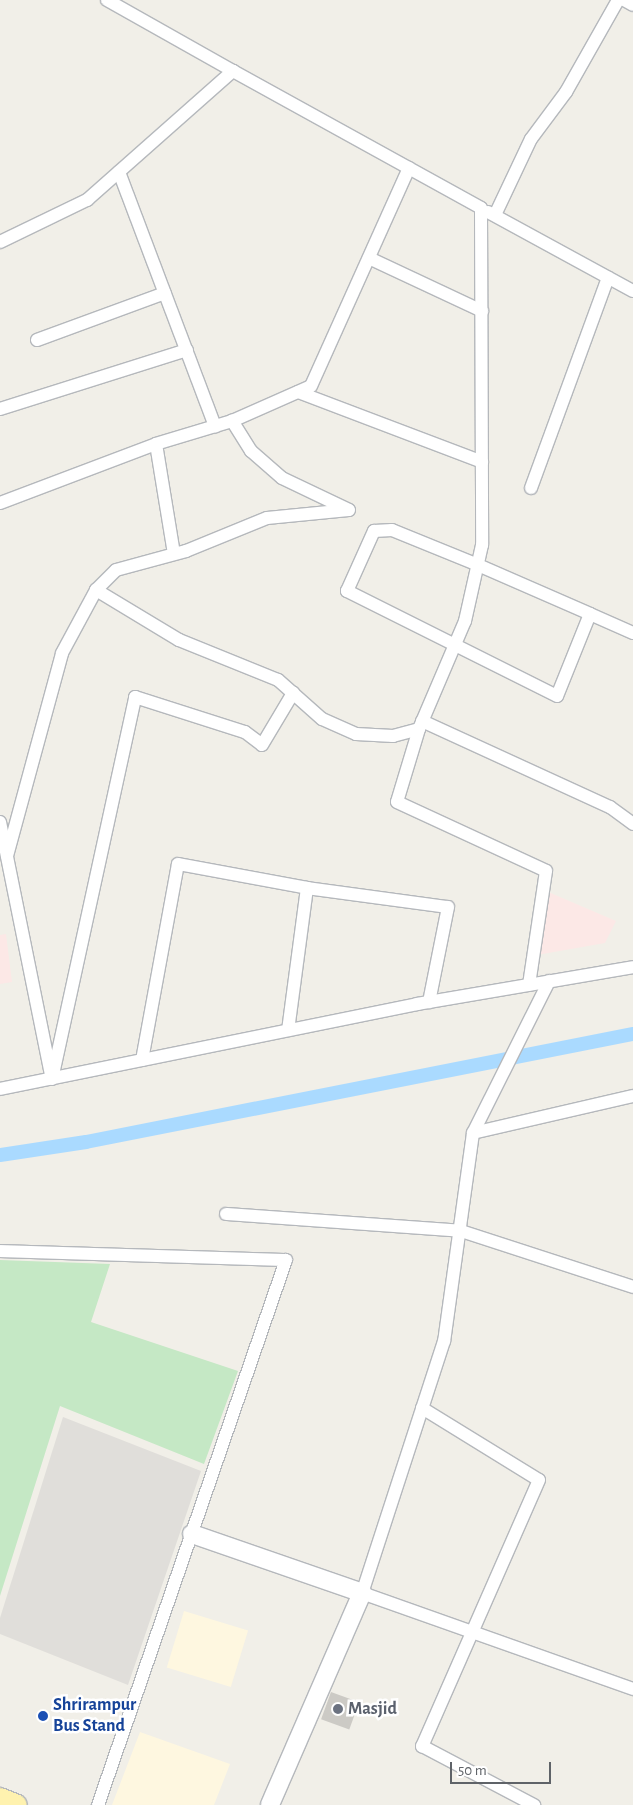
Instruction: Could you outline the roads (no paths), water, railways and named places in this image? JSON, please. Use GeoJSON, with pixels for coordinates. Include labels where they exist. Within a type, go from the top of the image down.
{"type":"FeatureCollection","features":[{"type":"Feature","properties":{"kind":"main road"},"geometry":{"type":"LineString","coordinates":[[0,1798],[16,1805]]}},
{"type":"Feature","properties":{"kind":"street"},"geometry":{"type":"LineString","coordinates":[[107,0],[633,291]]}},
{"type":"Feature","properties":{"kind":"street"},"geometry":{"type":"LineString","coordinates":[[495,215],[531,139],[566,92],[618,0]]}},
{"type":"Feature","properties":{"kind":"street"},"geometry":{"type":"LineString","coordinates":[[624,0],[633,5]]}},
{"type":"Feature","properties":{"kind":"street"},"geometry":{"type":"LineString","coordinates":[[0,242],[87,200],[233,71]]}},
{"type":"Feature","properties":{"kind":"street"},"geometry":{"type":"LineString","coordinates":[[0,503],[156,444],[232,421],[311,386],[410,168]]}},
{"type":"Feature","properties":{"kind":"street"},"geometry":{"type":"LineString","coordinates":[[119,172],[215,426]]}},
{"type":"Feature","properties":{"kind":"street"},"geometry":{"type":"LineString","coordinates":[[481,208],[482,545],[464,621],[420,725],[397,802],[546,871],[529,985]]}},
{"type":"Feature","properties":{"kind":"street"},"geometry":{"type":"LineString","coordinates":[[369,258],[482,311]]}},
{"type":"Feature","properties":{"kind":"street"},"geometry":{"type":"LineString","coordinates":[[531,488],[608,278]]}},
{"type":"Feature","properties":{"kind":"street"},"geometry":{"type":"LineString","coordinates":[[37,340],[165,293]]}},
{"type":"Feature","properties":{"kind":"street"},"geometry":{"type":"LineString","coordinates":[[0,409],[187,350]]}},
{"type":"Feature","properties":{"kind":"street"},"geometry":{"type":"LineString","coordinates":[[298,392],[482,462]]}},
{"type":"Feature","properties":{"kind":"street"},"geometry":{"type":"LineString","coordinates":[[7,856],[62,653],[96,590],[116,570],[174,554],[268,518],[349,510],[282,478],[251,451],[232,421]]}},
{"type":"Feature","properties":{"kind":"street"},"geometry":{"type":"LineString","coordinates":[[156,444],[174,554]]}},
{"type":"Feature","properties":{"kind":"street"},"geometry":{"type":"LineString","coordinates":[[590,614],[557,696],[347,591],[374,531],[392,530],[478,565],[590,614],[633,633]]}},
{"type":"Feature","properties":{"kind":"street"},"geometry":{"type":"LineString","coordinates":[[96,590],[178,640],[278,680],[322,719],[356,734],[393,736],[420,725],[610,807],[633,824]]}},
{"type":"Feature","properties":{"kind":"street"},"geometry":{"type":"LineString","coordinates":[[52,1079],[135,698],[245,732],[262,745],[292,693]]}},
{"type":"Feature","properties":{"kind":"street"},"geometry":{"type":"LineString","coordinates":[[0,822],[52,1079]]}},
{"type":"Feature","properties":{"kind":"street"},"geometry":{"type":"LineString","coordinates":[[142,1060],[178,864],[307,888],[448,907],[429,1002]]}},
{"type":"Feature","properties":{"kind":"street"},"geometry":{"type":"LineString","coordinates":[[288,1030],[307,888]]}},
{"type":"Feature","properties":{"kind":"street"},"geometry":{"type":"LineString","coordinates":[[0,1089],[429,1002],[633,967]]}},
{"type":"Feature","properties":{"kind":"street"},"geometry":{"type":"LineString","coordinates":[[270,1805],[362,1593],[444,1341],[461,1231],[473,1133],[549,981]]}},
{"type":"Feature","properties":{"kind":"street"},"geometry":{"type":"LineString","coordinates":[[473,1133],[633,1096]]}},
{"type":"Feature","properties":{"kind":"street"},"geometry":{"type":"LineString","coordinates":[[226,1214],[461,1231],[633,1287]]}},
{"type":"Feature","properties":{"kind":"street"},"geometry":{"type":"LineString","coordinates":[[0,1251],[286,1260],[98,1805]]}},
{"type":"Feature","properties":{"kind":"street"},"geometry":{"type":"LineString","coordinates":[[422,1408],[540,1480],[471,1631],[422,1746],[534,1805]]}},
{"type":"Feature","properties":{"kind":"street"},"geometry":{"type":"LineString","coordinates":[[192,1534],[633,1689]]}},
{"type":"Feature","properties":{"kind":"waterway"},"geometry":{"type":"LineString","coordinates":[[0,1155],[86,1142],[633,1034]]}},
{"type":"Feature","properties":{"kind":"place","name":"Masjid"},"geometry":{"type":"Point","coordinates":[338,1709]}},
{"type":"Feature","properties":{"kind":"place","name":"Shrirampur Bus Stand"},"geometry":{"type":"Point","coordinates":[43,1716]}}]}
